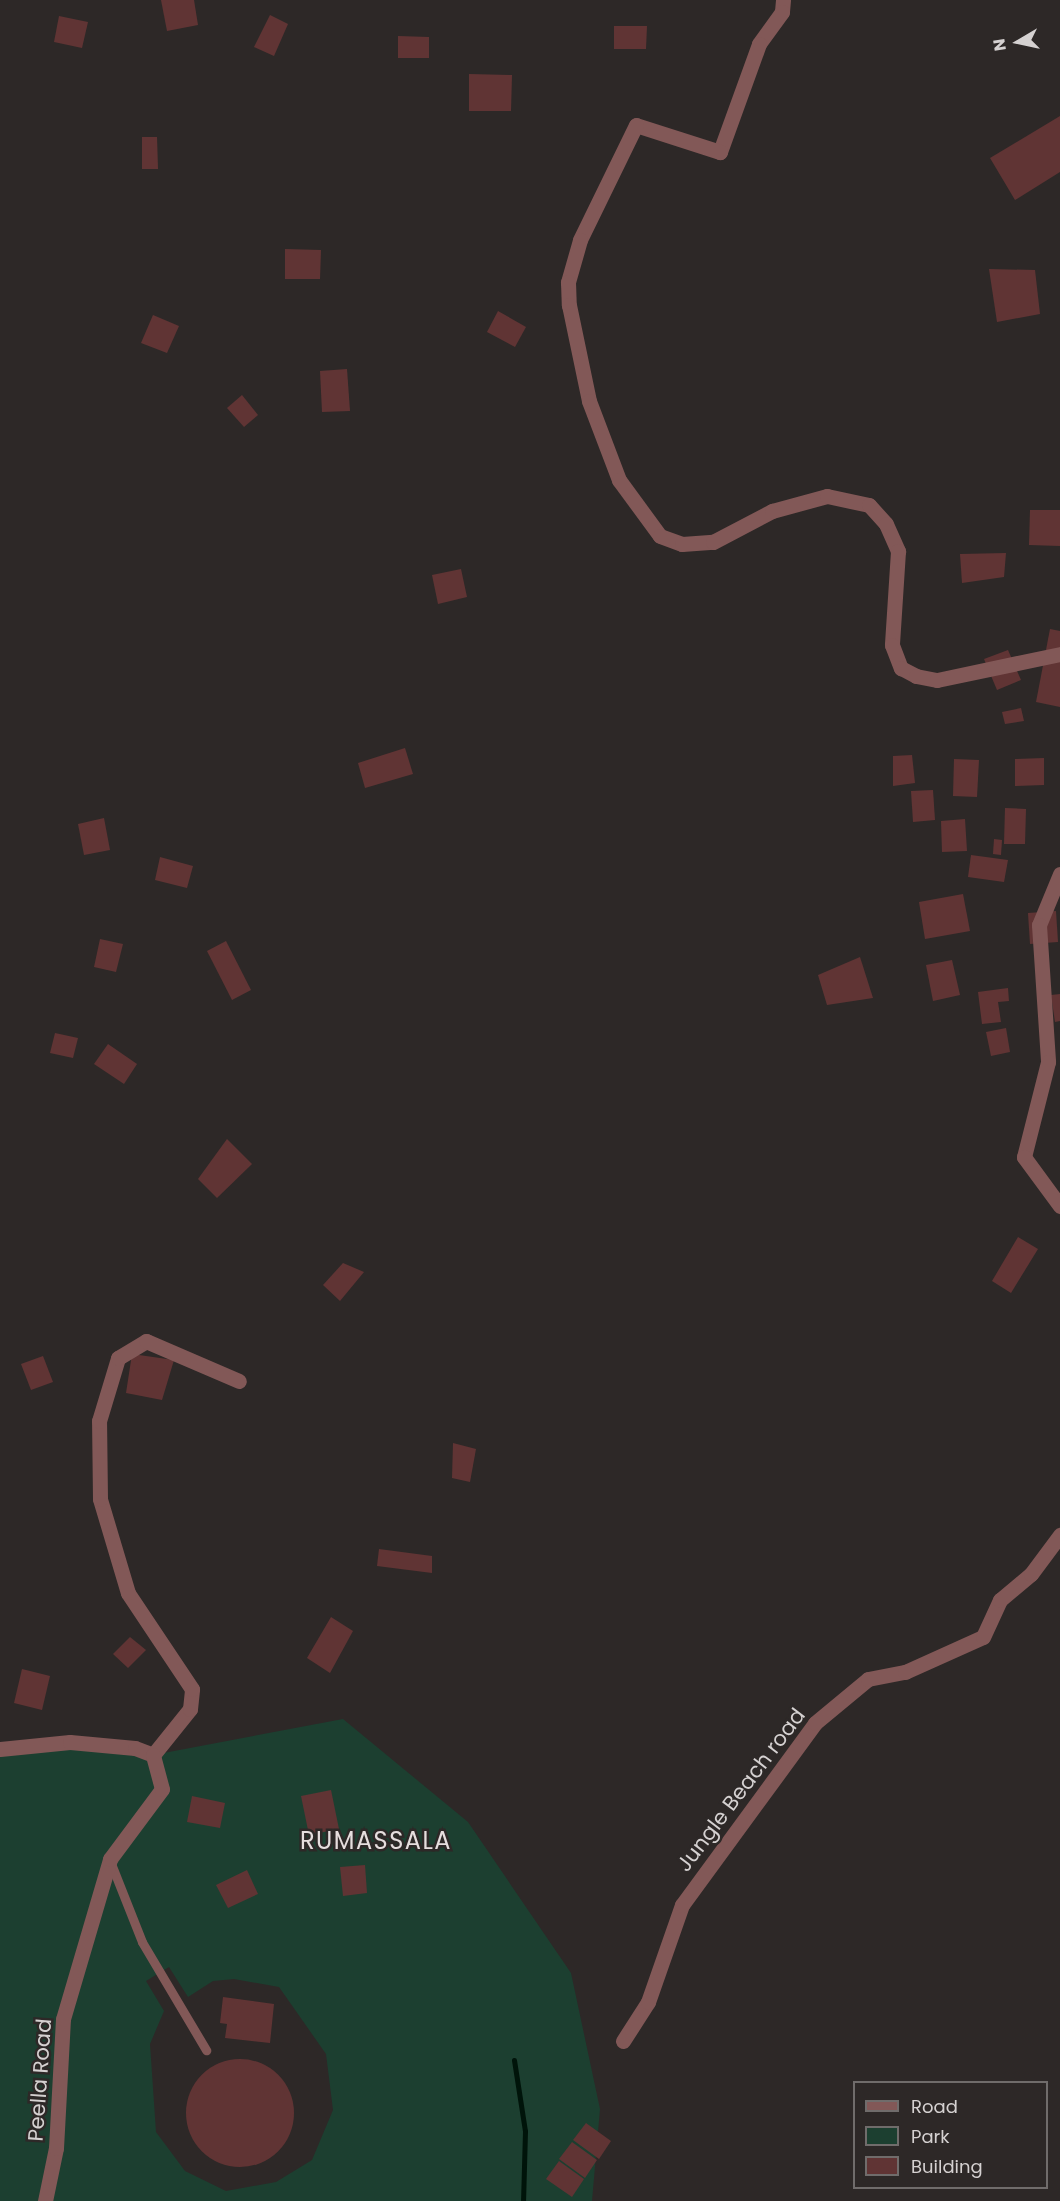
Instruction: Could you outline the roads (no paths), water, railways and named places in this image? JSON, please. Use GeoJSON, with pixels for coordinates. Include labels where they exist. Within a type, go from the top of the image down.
{"type":"FeatureCollection","features":[{"type":"Feature","properties":{"kind":"street"},"geometry":{"type":"LineString","coordinates":[[783,0],[782,12],[759,44],[720,152],[636,124],[580,240],[568,282],[568,305],[590,401],[619,480],[660,536],[681,544],[713,542],[772,511],[827,496],[869,505],[886,524],[898,550],[892,645],[901,668],[916,676],[937,680],[1060,654]]}},
{"type":"Feature","properties":{"kind":"street"},"geometry":{"type":"LineString","coordinates":[[1060,874],[1039,925],[1048,1062],[1024,1157],[1060,1206]]}},
{"type":"Feature","properties":{"kind":"street"},"geometry":{"type":"LineString","coordinates":[[153,1755],[190,1708],[192,1689],[128,1593],[100,1499],[99,1420],[118,1358],[146,1341],[239,1381]]}},
{"type":"Feature","properties":{"kind":"street","name":"Jungle Beach road"},"geometry":{"type":"LineString","coordinates":[[622,2041],[648,2002],[682,1905],[815,1723],[868,1679],[905,1672],[982,1637],[1000,1600],[1031,1574],[1060,1534]]}},
{"type":"Feature","properties":{"kind":"street"},"geometry":{"type":"LineString","coordinates":[[0,1749],[70,1742],[135,1748],[153,1755],[162,1774],[157,1802],[110,1859]]}},
{"type":"Feature","properties":{"kind":"street","name":"Peella Road"},"geometry":{"type":"LineString","coordinates":[[45,2201],[56,2148],[63,2019],[110,1859]]}},
{"type":"Feature","properties":{"kind":"lane"},"geometry":{"type":"LineString","coordinates":[[110,1859],[142,1942],[206,2050]]}},
{"type":"Feature","properties":{"kind":"waterway"},"geometry":{"type":"LineString","coordinates":[[514,2060],[525,2131],[523,2201]]}},
{"type":"Feature","properties":{"kind":"district","name":"RUMASSALA"},"geometry":{"type":"Point","coordinates":[376,1841]}}]}
